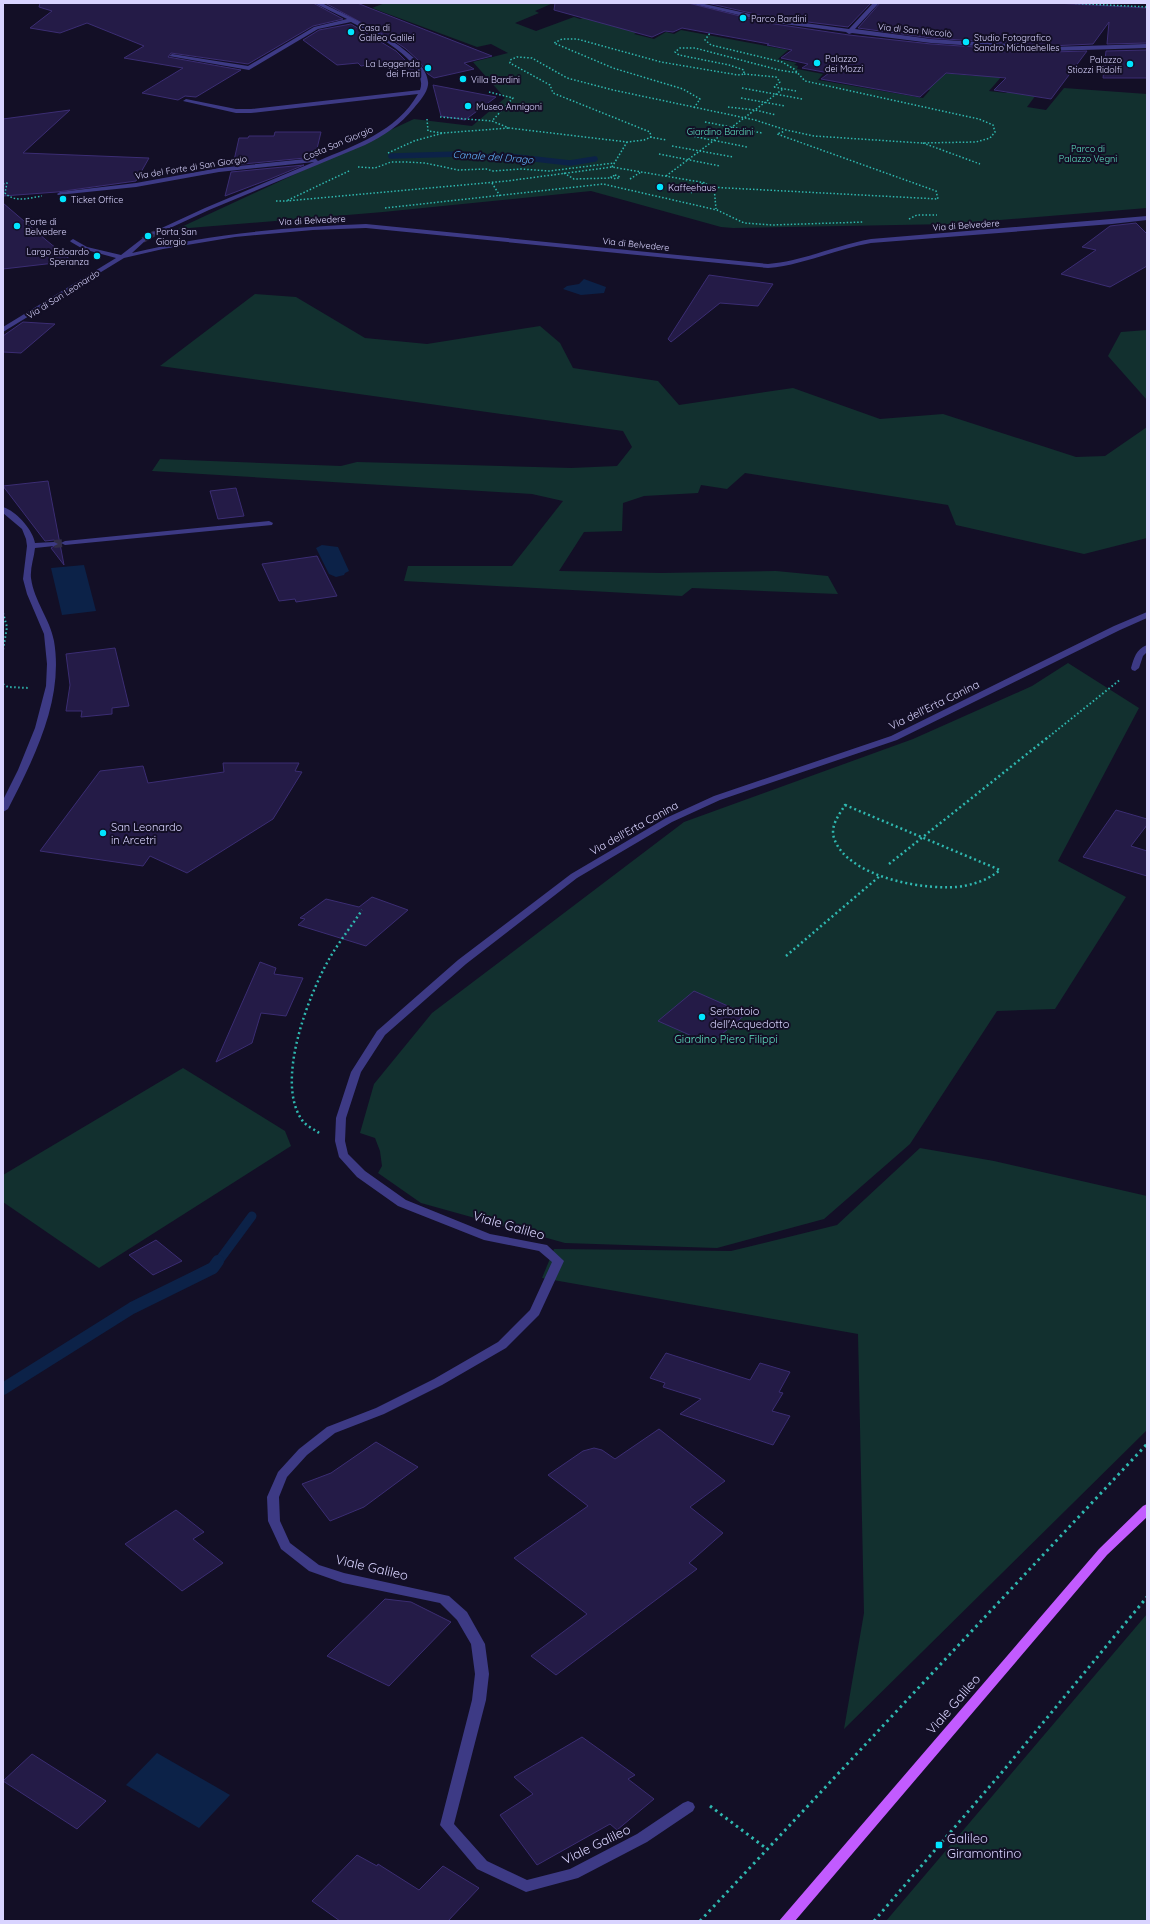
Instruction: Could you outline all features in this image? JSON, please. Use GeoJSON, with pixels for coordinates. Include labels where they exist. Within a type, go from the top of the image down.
{"type":"FeatureCollection","features":[{"type":"Feature","properties":{"kind":"main road","name":"Viale Galileo"},"geometry":{"type":"LineString","coordinates":[[786,1921],[1103,1552],[1147,1509]]}},
{"type":"Feature","properties":{"kind":"street"},"geometry":{"type":"LineString","coordinates":[[186,101],[236,111],[251,111],[422,92],[425,83],[419,66],[393,44],[352,20],[317,3]]}},
{"type":"Feature","properties":{"kind":"street","name":"Via di San Niccolò"},"geometry":{"type":"LineString","coordinates":[[692,3],[768,20],[849,32],[943,43],[1021,48],[1078,49],[1147,46]]}},
{"type":"Feature","properties":{"kind":"street"},"geometry":{"type":"LineString","coordinates":[[849,32],[876,3]]}},
{"type":"Feature","properties":{"kind":"street"},"geometry":{"type":"LineString","coordinates":[[172,56],[252,69],[316,28],[352,20]]}},
{"type":"Feature","properties":{"kind":"street","name":"Costa San Giorgio"},"geometry":{"type":"LineString","coordinates":[[155,233],[363,144],[387,132],[411,108],[422,92]]}},
{"type":"Feature","properties":{"kind":"street","name":"Via del Forte di San Giorgio"},"geometry":{"type":"LineString","coordinates":[[60,194],[136,185],[219,170],[325,159]]}},
{"type":"Feature","properties":{"kind":"street","name":"Via di Belvedere"},"geometry":{"type":"LineString","coordinates":[[122,257],[163,247],[235,235],[313,228],[366,226],[777,266],[797,263],[855,243],[1036,229],[1147,218]]}},
{"type":"Feature","properties":{"kind":"street"},"geometry":{"type":"LineString","coordinates":[[73,241],[85,248],[122,257],[143,240]]}},
{"type":"Feature","properties":{"kind":"street","name":"Via di San Leonardo"},"geometry":{"type":"LineString","coordinates":[[3,330],[122,257]]}},
{"type":"Feature","properties":{"kind":"street"},"geometry":{"type":"LineString","coordinates":[[3,509],[25,526],[30,537],[32,546],[27,579],[50,640],[52,663],[50,687],[30,757],[3,809]]}},
{"type":"Feature","properties":{"kind":"street"},"geometry":{"type":"LineString","coordinates":[[65,543],[269,523]]}},
{"type":"Feature","properties":{"kind":"street"},"geometry":{"type":"LineString","coordinates":[[32,546],[54,544]]}},
{"type":"Feature","properties":{"kind":"street","name":"Via dell'Erta Canina"},"geometry":{"type":"LineString","coordinates":[[361,1174],[343,1154],[340,1141],[341,1118],[356,1072],[381,1033],[462,962],[574,876],[669,820],[717,798],[894,738],[1103,634],[1147,615]]}},
{"type":"Feature","properties":{"kind":"street"},"geometry":{"type":"LineString","coordinates":[[1135,668],[1139,655],[1147,648]]}},
{"type":"Feature","properties":{"kind":"street","name":"Viale Galileo"},"geometry":{"type":"LineString","coordinates":[[361,1174],[402,1203],[488,1237],[543,1248],[558,1261],[535,1312],[502,1345],[438,1382],[380,1412],[331,1430],[303,1452],[282,1475],[273,1497],[274,1521],[286,1546],[314,1568],[342,1578],[444,1599],[462,1616],[478,1644],[482,1674],[479,1700],[447,1825],[482,1866],[526,1886],[573,1874],[642,1838],[688,1807]]}},
{"type":"Feature","properties":{"kind":"path"},"geometry":{"type":"LineString","coordinates":[[1068,3],[1147,7]]}},
{"type":"Feature","properties":{"kind":"path"},"geometry":{"type":"LineString","coordinates":[[649,137],[650,132],[644,128],[594,111],[553,93],[550,85],[510,63],[510,60],[517,57],[532,58],[567,78],[626,94],[743,118],[814,136],[921,143],[976,142],[990,138],[995,132],[993,124],[980,119],[805,81],[798,73],[782,62],[711,45],[705,40],[710,33]]}},
{"type":"Feature","properties":{"kind":"path"},"geometry":{"type":"LineString","coordinates":[[694,108],[700,99],[683,89],[613,68],[554,43],[562,39],[577,39],[661,62],[738,75],[744,74],[776,77],[780,82],[774,87],[796,91]]}},
{"type":"Feature","properties":{"kind":"path"},"geometry":{"type":"LineString","coordinates":[[744,74],[744,70],[729,65],[679,55],[675,52],[680,48],[695,48],[779,70],[798,73]]}},
{"type":"Feature","properties":{"kind":"path"},"geometry":{"type":"LineString","coordinates":[[742,88],[802,99]]}},
{"type":"Feature","properties":{"kind":"path"},"geometry":{"type":"LineString","coordinates":[[666,176],[783,88]]}},
{"type":"Feature","properties":{"kind":"path"},"geometry":{"type":"LineString","coordinates":[[489,92],[513,98],[492,121]]}},
{"type":"Feature","properties":{"kind":"path"},"geometry":{"type":"LineString","coordinates":[[741,98],[785,106]]}},
{"type":"Feature","properties":{"kind":"path"},"geometry":{"type":"LineString","coordinates":[[728,107],[755,110],[776,115]]}},
{"type":"Feature","properties":{"kind":"path"},"geometry":{"type":"LineString","coordinates":[[426,116],[428,131],[443,133]]}},
{"type":"Feature","properties":{"kind":"path"},"geometry":{"type":"LineString","coordinates":[[440,118],[492,121],[510,128]]}},
{"type":"Feature","properties":{"kind":"path"},"geometry":{"type":"LineString","coordinates":[[422,122],[427,122]]}},
{"type":"Feature","properties":{"kind":"path"},"geometry":{"type":"LineString","coordinates":[[705,122],[762,133]]}},
{"type":"Feature","properties":{"kind":"path"},"geometry":{"type":"LineString","coordinates":[[386,154],[414,141],[443,133],[510,128],[627,142],[644,140],[649,137],[666,140]]}},
{"type":"Feature","properties":{"kind":"path"},"geometry":{"type":"LineString","coordinates":[[351,170],[286,201],[491,182],[612,167],[704,183],[708,187],[938,199],[936,191],[777,134],[786,130]]}},
{"type":"Feature","properties":{"kind":"path"},"geometry":{"type":"LineString","coordinates":[[687,135],[747,147]]}},
{"type":"Feature","properties":{"kind":"path"},"geometry":{"type":"LineString","coordinates":[[612,167],[627,142]]}},
{"type":"Feature","properties":{"kind":"path"},"geometry":{"type":"LineString","coordinates":[[921,143],[980,164]]}},
{"type":"Feature","properties":{"kind":"path"},"geometry":{"type":"LineString","coordinates":[[672,146],[732,157]]}},
{"type":"Feature","properties":{"kind":"path"},"geometry":{"type":"LineString","coordinates":[[659,154],[720,166]]}},
{"type":"Feature","properties":{"kind":"path"},"geometry":{"type":"LineString","coordinates":[[365,164],[358,167],[375,168],[391,162],[406,162],[425,163],[458,170],[564,170],[598,164],[614,163]]}},
{"type":"Feature","properties":{"kind":"path"},"geometry":{"type":"LineString","coordinates":[[630,179],[641,171]]}},
{"type":"Feature","properties":{"kind":"path"},"geometry":{"type":"LineString","coordinates":[[564,173],[574,179],[612,178],[611,177],[613,175],[618,176],[620,178],[611,186]]}},
{"type":"Feature","properties":{"kind":"path"},"geometry":{"type":"LineString","coordinates":[[491,182],[500,196]]}},
{"type":"Feature","properties":{"kind":"path"},"geometry":{"type":"LineString","coordinates":[[3,184],[7,183],[4,193],[8,198],[14,200],[30,197]]}},
{"type":"Feature","properties":{"kind":"path"},"geometry":{"type":"LineString","coordinates":[[691,193],[704,183]]}},
{"type":"Feature","properties":{"kind":"path"},"geometry":{"type":"LineString","coordinates":[[379,209],[603,184],[716,209],[744,223],[772,225],[865,222]]}},
{"type":"Feature","properties":{"kind":"path"},"geometry":{"type":"LineString","coordinates":[[714,187],[716,209]]}},
{"type":"Feature","properties":{"kind":"path"},"geometry":{"type":"LineString","coordinates":[[903,221],[918,215],[937,215]]}},
{"type":"Feature","properties":{"kind":"path"},"geometry":{"type":"LineString","coordinates":[[3,613],[7,627],[3,650]]}},
{"type":"Feature","properties":{"kind":"path"},"geometry":{"type":"LineString","coordinates":[[889,864],[1135,668]]}},
{"type":"Feature","properties":{"kind":"path"},"geometry":{"type":"LineString","coordinates":[[3,684],[8,687],[23,688],[50,687]]}},
{"type":"Feature","properties":{"kind":"path"},"geometry":{"type":"LineString","coordinates":[[845,805],[1000,870],[989,878],[976,884],[950,886],[924,886],[881,875],[848,858],[840,852],[833,840],[831,831],[839,812],[845,805]]}},
{"type":"Feature","properties":{"kind":"path"},"geometry":{"type":"LineString","coordinates":[[786,956],[881,875]]}},
{"type":"Feature","properties":{"kind":"path"},"geometry":{"type":"LineString","coordinates":[[340,1141],[324,1136],[302,1120],[292,1098],[295,1055],[300,1028],[324,968],[362,910]]}},
{"type":"Feature","properties":{"kind":"path"},"geometry":{"type":"LineString","coordinates":[[700,1921],[1147,1444]]}},
{"type":"Feature","properties":{"kind":"path"},"geometry":{"type":"LineString","coordinates":[[874,1921],[998,1776],[1147,1597]]}},
{"type":"Feature","properties":{"kind":"path"},"geometry":{"type":"LineString","coordinates":[[707,1804],[767,1849]]}},
{"type":"Feature","properties":{"kind":"green space","name":"Giardino Bardini"},"geometry":{"type":"Polygon","coordinates":[[[385,3],[553,3],[535,11],[539,13],[515,23],[536,31],[574,17],[580,19],[619,6],[648,27],[634,34],[654,39],[666,32],[674,34],[681,30],[788,50],[778,59],[797,63],[794,65],[798,66],[797,69],[823,74],[818,80],[923,98],[930,90],[877,79],[932,72],[976,76],[982,67],[1002,76],[989,91],[1006,93],[1012,88],[1039,91],[1027,107],[1046,110],[1064,88],[1147,94],[1147,208],[951,224],[733,228],[721,227],[591,191],[383,212],[177,229],[414,119],[472,126],[505,98],[473,62],[508,53],[491,44],[477,47],[372,8],[385,3]]]}},
{"type":"Feature","properties":{"kind":"green space"},"geometry":{"type":"Polygon","coordinates":[[[255,294],[296,297],[365,338],[427,344],[540,326],[560,343],[573,368],[658,381],[679,405],[793,388],[880,419],[943,414],[1076,457],[1105,456],[1147,427],[1147,538],[1084,554],[956,525],[948,505],[745,473],[727,489],[701,485],[698,493],[644,496],[623,503],[622,531],[584,532],[559,571],[661,573],[776,571],[828,576],[838,594],[692,588],[682,596],[404,581],[408,566],[512,566],[563,501],[532,494],[152,471],[160,459],[341,466],[357,462],[571,468],[617,466],[632,447],[623,431],[160,366],[255,294]]]}},
{"type":"Feature","properties":{"kind":"green space"},"geometry":{"type":"Polygon","coordinates":[[[1147,330],[1147,400],[1108,356],[1121,332],[1147,330]]]}},
{"type":"Feature","properties":{"kind":"green space","name":"Giardino Piero Filippi"},"geometry":{"type":"Polygon","coordinates":[[[1068,663],[1139,708],[1058,861],[1126,897],[1055,1009],[997,1011],[910,1144],[824,1219],[717,1248],[565,1243],[421,1203],[378,1173],[382,1166],[380,1151],[375,1138],[360,1133],[374,1084],[432,1013],[684,822],[913,739],[1032,686],[1068,663]]]}},
{"type":"Feature","properties":{"kind":"green space"},"geometry":{"type":"Polygon","coordinates":[[[183,1068],[285,1131],[291,1146],[99,1268],[3,1202],[3,1175],[183,1068]]]}},
{"type":"Feature","properties":{"kind":"green space"},"geometry":{"type":"Polygon","coordinates":[[[920,1148],[994,1161],[1147,1196],[1147,1430],[844,1729],[864,1613],[858,1334],[542,1278],[554,1249],[731,1251],[837,1225],[920,1148]]]}},
{"type":"Feature","properties":{"kind":"green space"},"geometry":{"type":"Polygon","coordinates":[[[1147,1614],[1147,1921],[886,1921],[1147,1614]]]}},
{"type":"Feature","properties":{"kind":"water"},"geometry":{"type":"Polygon","coordinates":[[[584,279],[606,287],[604,293],[581,295],[563,289],[567,286],[579,284],[584,279]]]}},
{"type":"Feature","properties":{"kind":"water"},"geometry":{"type":"Polygon","coordinates":[[[322,545],[338,547],[349,571],[344,575],[336,577],[329,574],[316,548],[322,545]]]}},
{"type":"Feature","properties":{"kind":"water"},"geometry":{"type":"Polygon","coordinates":[[[84,565],[96,611],[62,615],[51,568],[84,565]]]}},
{"type":"Feature","properties":{"kind":"water"},"geometry":{"type":"Polygon","coordinates":[[[157,1753],[230,1795],[199,1828],[126,1785],[157,1753]]]}},
{"type":"Feature","properties":{"kind":"building"},"geometry":{"type":"Polygon","coordinates":[[[40,3],[313,3],[343,19],[313,26],[248,64],[171,53],[168,57],[241,70],[196,97],[185,96],[178,100],[142,93],[183,68],[124,58],[144,46],[87,23],[60,33],[30,28],[52,11],[39,7],[40,3]]]}},
{"type":"Feature","properties":{"kind":"building"},"geometry":{"type":"Polygon","coordinates":[[[325,3],[357,3],[492,56],[464,63],[474,69],[434,78],[428,74],[419,61],[406,49],[390,38],[325,3]]]}},
{"type":"Feature","properties":{"kind":"building"},"geometry":{"type":"Polygon","coordinates":[[[555,3],[688,3],[768,23],[849,35],[931,44],[1050,52],[1087,51],[1051,99],[994,90],[1006,78],[946,73],[920,97],[821,79],[829,73],[802,68],[808,64],[781,58],[792,50],[767,45],[769,44],[682,28],[673,32],[665,31],[652,37],[554,10],[555,3]]]}},
{"type":"Feature","properties":{"kind":"building"},"geometry":{"type":"Polygon","coordinates":[[[707,3],[871,3],[848,27],[768,17],[707,3]]]}},
{"type":"Feature","properties":{"kind":"building"},"geometry":{"type":"Polygon","coordinates":[[[880,3],[1055,3],[1147,8],[1147,43],[1107,44],[1109,22],[1093,44],[1050,46],[931,38],[858,28],[880,3]]]}},
{"type":"Feature","properties":{"kind":"building"},"geometry":{"type":"Polygon","coordinates":[[[351,24],[396,51],[414,69],[394,68],[386,62],[361,66],[358,63],[337,65],[303,40],[319,30],[351,24]]]}},
{"type":"Feature","properties":{"kind":"building","name":"Palazzo Stiozzi Ridolfi"},"geometry":{"type":"Polygon","coordinates":[[[1147,50],[1147,78],[1103,78],[1106,51],[1147,50]]]}},
{"type":"Feature","properties":{"kind":"building"},"geometry":{"type":"Polygon","coordinates":[[[433,85],[496,97],[465,120],[441,116],[433,85]]]}},
{"type":"Feature","properties":{"kind":"building"},"geometry":{"type":"Polygon","coordinates":[[[70,110],[23,153],[149,158],[136,181],[57,192],[3,196],[3,119],[70,110]]]}},
{"type":"Feature","properties":{"kind":"building"},"geometry":{"type":"Polygon","coordinates":[[[275,132],[321,132],[315,157],[233,165],[239,138],[248,138],[249,136],[274,136],[275,132]]]}},
{"type":"Feature","properties":{"kind":"building"},"geometry":{"type":"Polygon","coordinates":[[[304,165],[270,179],[225,196],[231,172],[304,165]]]}},
{"type":"Feature","properties":{"kind":"building","name":"Forte di Belvedere"},"geometry":{"type":"Polygon","coordinates":[[[3,203],[46,240],[72,261],[3,269],[3,203]]]}},
{"type":"Feature","properties":{"kind":"building"},"geometry":{"type":"Polygon","coordinates":[[[1136,223],[1147,234],[1147,266],[1110,287],[1061,274],[1096,250],[1082,247],[1110,226],[1136,223]]]}},
{"type":"Feature","properties":{"kind":"building"},"geometry":{"type":"Polygon","coordinates":[[[709,275],[773,284],[758,306],[720,303],[671,342],[668,339],[709,275]]]}},
{"type":"Feature","properties":{"kind":"building"},"geometry":{"type":"Polygon","coordinates":[[[23,322],[55,324],[21,353],[3,352],[3,336],[23,322]]]}},
{"type":"Feature","properties":{"kind":"building"},"geometry":{"type":"Polygon","coordinates":[[[48,481],[64,565],[51,548],[59,543],[54,540],[45,541],[3,486],[48,481]]]}},
{"type":"Feature","properties":{"kind":"building"},"geometry":{"type":"Polygon","coordinates":[[[236,488],[244,516],[218,519],[210,491],[236,488]]]}},
{"type":"Feature","properties":{"kind":"building"},"geometry":{"type":"Polygon","coordinates":[[[317,556],[337,596],[296,602],[295,599],[279,601],[262,564],[317,556]]]}},
{"type":"Feature","properties":{"kind":"building"},"geometry":{"type":"Polygon","coordinates":[[[115,648],[129,706],[112,708],[112,714],[81,717],[82,711],[66,711],[70,685],[66,654],[115,648]]]}},
{"type":"Feature","properties":{"kind":"building"},"geometry":{"type":"Polygon","coordinates":[[[223,763],[299,763],[295,771],[302,772],[273,819],[187,873],[150,856],[143,866],[40,851],[100,771],[143,766],[148,783],[224,772],[223,763]]]}},
{"type":"Feature","properties":{"kind":"building"},"geometry":{"type":"Polygon","coordinates":[[[1116,810],[1147,819],[1147,825],[1131,846],[1147,851],[1147,876],[1083,857],[1116,810]]]}},
{"type":"Feature","properties":{"kind":"building"},"geometry":{"type":"Polygon","coordinates":[[[372,897],[408,910],[366,946],[298,925],[305,919],[300,918],[326,899],[359,907],[372,897]]]}},
{"type":"Feature","properties":{"kind":"building"},"geometry":{"type":"Polygon","coordinates":[[[260,962],[276,968],[274,974],[303,978],[286,1016],[261,1013],[252,1043],[216,1062],[260,962]]]}},
{"type":"Feature","properties":{"kind":"building","name":"Serbatoio dell'Acquedotto"},"geometry":{"type":"Polygon","coordinates":[[[694,991],[746,1014],[710,1044],[658,1021],[694,991]]]}},
{"type":"Feature","properties":{"kind":"building"},"geometry":{"type":"Polygon","coordinates":[[[156,1240],[182,1261],[153,1275],[129,1255],[156,1240]]]}},
{"type":"Feature","properties":{"kind":"building"},"geometry":{"type":"Polygon","coordinates":[[[666,1353],[750,1380],[760,1363],[790,1372],[779,1392],[783,1393],[772,1411],[790,1416],[773,1445],[680,1414],[701,1399],[663,1387],[665,1383],[650,1378],[666,1353]]]}},
{"type":"Feature","properties":{"kind":"building"},"geometry":{"type":"Polygon","coordinates":[[[659,1429],[725,1481],[690,1507],[723,1533],[689,1563],[697,1569],[556,1675],[531,1656],[587,1614],[514,1558],[588,1506],[548,1475],[583,1451],[594,1448],[602,1450],[615,1459],[659,1429]]]}},
{"type":"Feature","properties":{"kind":"building"},"geometry":{"type":"Polygon","coordinates":[[[376,1442],[418,1467],[364,1507],[330,1521],[302,1484],[331,1473],[376,1442]]]}},
{"type":"Feature","properties":{"kind":"building"},"geometry":{"type":"Polygon","coordinates":[[[176,1510],[204,1532],[193,1539],[223,1563],[182,1591],[125,1544],[176,1510]]]}},
{"type":"Feature","properties":{"kind":"building"},"geometry":{"type":"Polygon","coordinates":[[[385,1599],[411,1602],[451,1622],[389,1686],[327,1656],[385,1599]]]}},
{"type":"Feature","properties":{"kind":"building"},"geometry":{"type":"Polygon","coordinates":[[[582,1737],[635,1775],[628,1779],[654,1799],[617,1830],[610,1824],[537,1865],[500,1815],[533,1794],[514,1777],[582,1737]]]}},
{"type":"Feature","properties":{"kind":"building"},"geometry":{"type":"Polygon","coordinates":[[[32,1754],[106,1801],[77,1829],[3,1781],[32,1754]]]}},
{"type":"Feature","properties":{"kind":"building"},"geometry":{"type":"Polygon","coordinates":[[[357,1855],[377,1866],[378,1864],[419,1890],[443,1866],[479,1888],[448,1921],[340,1921],[312,1901],[357,1855]]]}},
{"type":"Feature","properties":{"kind":"waterway","name":"Canale del Drago"},"geometry":{"type":"LineString","coordinates":[[391,156],[460,154],[475,157],[508,156],[570,163],[595,159]]}},
{"type":"Feature","properties":{"kind":"waterway"},"geometry":{"type":"LineString","coordinates":[[218,1262],[252,1216]]}},
{"type":"Feature","properties":{"kind":"waterway"},"geometry":{"type":"LineString","coordinates":[[3,1389],[132,1308],[213,1268],[218,1261]]}},
{"type":"Feature","properties":{"kind":"tunnel"},"geometry":{"type":"LineString","coordinates":[[143,240],[155,233]]}},
{"type":"Feature","properties":{"kind":"tunnel"},"geometry":{"type":"LineString","coordinates":[[54,544],[65,543]]}},
{"type":"Feature","properties":{"kind":"place","name":"Parco Bardini"},"geometry":{"type":"Point","coordinates":[743,18]}},
{"type":"Feature","properties":{"kind":"place","name":"Casa di Galileo Galilei"},"geometry":{"type":"Point","coordinates":[351,32]}},
{"type":"Feature","properties":{"kind":"place","name":"Studio Fotografico Sandro Michaehelles"},"geometry":{"type":"Point","coordinates":[966,42]}},
{"type":"Feature","properties":{"kind":"place","name":"Palazzo dei Mozzi"},"geometry":{"type":"Point","coordinates":[817,63]}},
{"type":"Feature","properties":{"kind":"place","name":"Palazzo Stiozzi Ridolfi"},"geometry":{"type":"Point","coordinates":[1130,64]}},
{"type":"Feature","properties":{"kind":"place","name":"La Leggenda dei Frati"},"geometry":{"type":"Point","coordinates":[428,68]}},
{"type":"Feature","properties":{"kind":"place","name":"Villa Bardini"},"geometry":{"type":"Point","coordinates":[463,79]}},
{"type":"Feature","properties":{"kind":"place","name":"Museo Annigoni"},"geometry":{"type":"Point","coordinates":[468,106]}},
{"type":"Feature","properties":{"kind":"place","name":"Kaffeehaus"},"geometry":{"type":"Point","coordinates":[660,187]}},
{"type":"Feature","properties":{"kind":"place","name":"Ticket Office"},"geometry":{"type":"Point","coordinates":[63,199]}},
{"type":"Feature","properties":{"kind":"place","name":"Forte di Belvedere"},"geometry":{"type":"Point","coordinates":[17,226]}},
{"type":"Feature","properties":{"kind":"place","name":"Porta San Giorgio"},"geometry":{"type":"Point","coordinates":[148,236]}},
{"type":"Feature","properties":{"kind":"place","name":"Largo Edoardo Speranza"},"geometry":{"type":"Point","coordinates":[97,256]}},
{"type":"Feature","properties":{"kind":"place","name":"San Leonardo in Arcetri"},"geometry":{"type":"Point","coordinates":[103,833]}},
{"type":"Feature","properties":{"kind":"place","name":"Serbatoio dell'Acquedotto"},"geometry":{"type":"Point","coordinates":[702,1017]}},
{"type":"Feature","properties":{"kind":"place","name":"Galileo Giramontino"},"geometry":{"type":"Point","coordinates":[939,1845]}},
{"type":"Feature","properties":{"kind":"park label","name":"Parco di Palazzo Vegni"},"geometry":{"type":"Point","coordinates":[1088,154]}}]}
